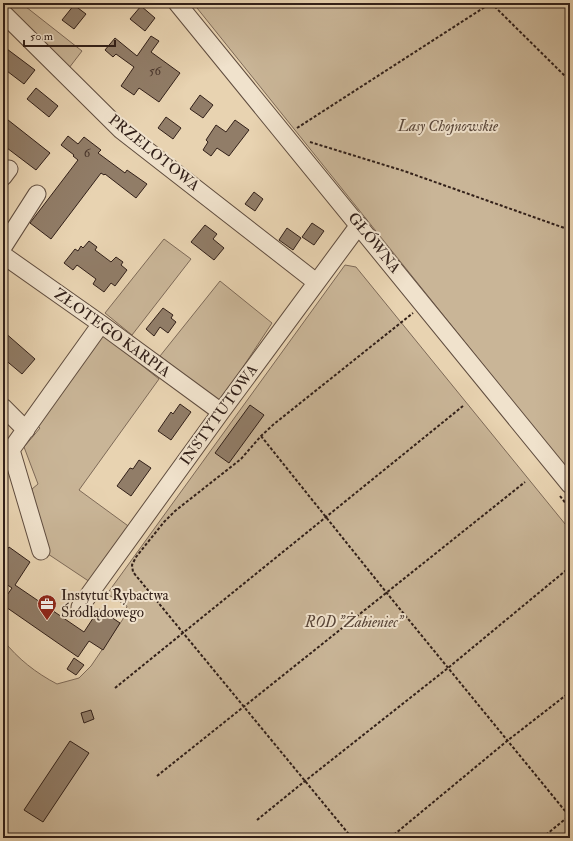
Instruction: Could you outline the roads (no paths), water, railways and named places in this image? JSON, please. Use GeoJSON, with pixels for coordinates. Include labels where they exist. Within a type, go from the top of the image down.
{"type":"FeatureCollection","features":[{"type":"Feature","properties":{"kind":"street","name":"GŁÓWNA"},"geometry":{"type":"LineString","coordinates":[[177,3],[570,485]]}},
{"type":"Feature","properties":{"kind":"street","name":"PRZELOTOWA"},"geometry":{"type":"LineString","coordinates":[[3,13],[121,130],[316,282]]}},
{"type":"Feature","properties":{"kind":"street"},"geometry":{"type":"LineString","coordinates":[[3,247],[37,194]]}},
{"type":"Feature","properties":{"kind":"street","name":"INSTYTUTOWA"},"geometry":{"type":"LineString","coordinates":[[80,607],[220,412],[359,225]]}},
{"type":"Feature","properties":{"kind":"street","name":"ZŁOTEGO KARPIA"},"geometry":{"type":"LineString","coordinates":[[3,255],[101,324],[220,412]]}},
{"type":"Feature","properties":{"kind":"street"},"geometry":{"type":"LineString","coordinates":[[41,551],[6,454],[26,430],[101,324]]}},
{"type":"Feature","properties":{"kind":"street"},"geometry":{"type":"LineString","coordinates":[[3,407],[26,430]]}},
{"type":"Feature","properties":{"kind":"place","name":"Instytut Rybactwa Śródlądowego"},"geometry":{"type":"Point","coordinates":[47,621]}},
{"type":"Feature","properties":{"kind":"park label","name":"Lasy Chojnowskie"},"geometry":{"type":"Point","coordinates":[448,126]}},
{"type":"Feature","properties":{"kind":"park label","name":"ROD \"Żabieniec\""},"geometry":{"type":"Point","coordinates":[354,622]}}]}
